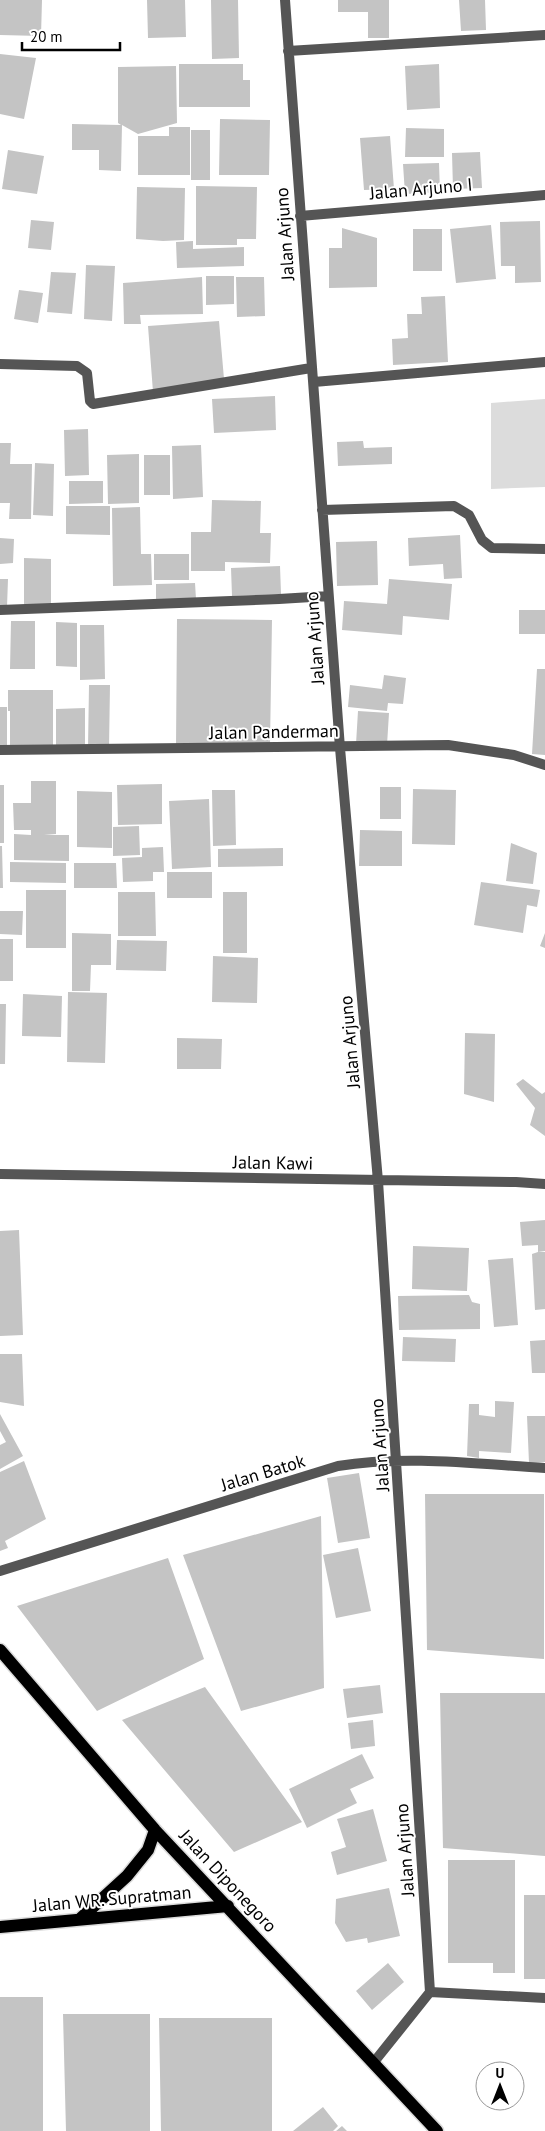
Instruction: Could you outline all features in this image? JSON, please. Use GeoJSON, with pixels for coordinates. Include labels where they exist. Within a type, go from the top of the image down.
{"type":"FeatureCollection","features":[{"type":"Feature","properties":{"kind":"main road","name":"Jalan Diponegoro"},"geometry":{"type":"LineString","coordinates":[[0,1650],[155,1830],[437,2131]]}},
{"type":"Feature","properties":{"kind":"main road"},"geometry":{"type":"LineString","coordinates":[[81,1918],[128,1876],[148,1850],[155,1830]]}},
{"type":"Feature","properties":{"kind":"main road","name":"Jalan WR. Supratman"},"geometry":{"type":"LineString","coordinates":[[0,1927],[81,1918],[228,1906]]}},
{"type":"Feature","properties":{"kind":"street","name":"Jalan Arjuno"},"geometry":{"type":"LineString","coordinates":[[285,0],[328,596],[378,1180],[430,1992]]}},
{"type":"Feature","properties":{"kind":"street"},"geometry":{"type":"LineString","coordinates":[[288,52],[545,35]]}},
{"type":"Feature","properties":{"kind":"street","name":"Jalan Arjuno I"},"geometry":{"type":"LineString","coordinates":[[300,216],[545,195]]}},
{"type":"Feature","properties":{"kind":"street"},"geometry":{"type":"LineString","coordinates":[[314,382],[545,362]]}},
{"type":"Feature","properties":{"kind":"street"},"geometry":{"type":"LineString","coordinates":[[0,364],[77,366],[88,373],[90,401],[93,404],[312,368]]}},
{"type":"Feature","properties":{"kind":"street"},"geometry":{"type":"LineString","coordinates":[[322,510],[454,506],[469,515],[482,540],[492,548],[545,549]]}},
{"type":"Feature","properties":{"kind":"street"},"geometry":{"type":"LineString","coordinates":[[0,610],[279,600],[328,596]]}},
{"type":"Feature","properties":{"kind":"street","name":"Jalan Panderman"},"geometry":{"type":"LineString","coordinates":[[0,750],[340,748],[448,745],[514,755],[545,765]]}},
{"type":"Feature","properties":{"kind":"street","name":"Jalan Kawi"},"geometry":{"type":"LineString","coordinates":[[0,1174],[545,1184]]}},
{"type":"Feature","properties":{"kind":"street","name":"Jalan Batok"},"geometry":{"type":"LineString","coordinates":[[0,1570],[338,1466],[397,1460],[545,1468]]}},
{"type":"Feature","properties":{"kind":"street"},"geometry":{"type":"LineString","coordinates":[[374,2062],[430,1992],[545,1998]]}},
{"type":"Feature","properties":{"kind":"shaded area"},"geometry":{"type":"Polygon","coordinates":[[[545,399],[545,487],[491,489],[491,403],[545,399]]]}},
{"type":"Feature","properties":{"kind":"building"},"geometry":{"type":"Polygon","coordinates":[[[0,0],[42,0],[41,36],[0,35],[0,0]]]}},
{"type":"Feature","properties":{"kind":"building"},"geometry":{"type":"Polygon","coordinates":[[[147,0],[185,0],[186,37],[148,38],[147,0]]]}},
{"type":"Feature","properties":{"kind":"building"},"geometry":{"type":"Polygon","coordinates":[[[211,0],[238,0],[239,58],[212,59],[211,0]]]}},
{"type":"Feature","properties":{"kind":"building"},"geometry":{"type":"Polygon","coordinates":[[[338,0],[389,0],[389,38],[368,38],[368,12],[338,12],[338,0]]]}},
{"type":"Feature","properties":{"kind":"building"},"geometry":{"type":"Polygon","coordinates":[[[459,0],[485,0],[486,30],[461,31],[459,0]]]}},
{"type":"Feature","properties":{"kind":"building"},"geometry":{"type":"Polygon","coordinates":[[[0,54],[36,58],[24,119],[0,114],[0,54]]]}},
{"type":"Feature","properties":{"kind":"building"},"geometry":{"type":"Polygon","coordinates":[[[179,64],[243,64],[243,80],[250,80],[250,107],[179,107],[179,64]]]}},
{"type":"Feature","properties":{"kind":"building"},"geometry":{"type":"Polygon","coordinates":[[[439,64],[440,108],[407,110],[405,66],[439,64]]]}},
{"type":"Feature","properties":{"kind":"building"},"geometry":{"type":"Polygon","coordinates":[[[176,66],[177,123],[138,134],[122,125],[121,171],[99,170],[99,150],[72,150],[72,124],[121,125],[118,123],[118,67],[176,66]]]}},
{"type":"Feature","properties":{"kind":"building"},"geometry":{"type":"Polygon","coordinates":[[[220,119],[270,120],[269,175],[219,175],[220,119]]]}},
{"type":"Feature","properties":{"kind":"building"},"geometry":{"type":"Polygon","coordinates":[[[169,127],[190,127],[190,175],[138,175],[138,136],[169,136],[169,127]]]}},
{"type":"Feature","properties":{"kind":"building"},"geometry":{"type":"Polygon","coordinates":[[[406,128],[444,129],[444,157],[405,157],[406,128]]]}},
{"type":"Feature","properties":{"kind":"building"},"geometry":{"type":"Polygon","coordinates":[[[191,130],[210,130],[210,180],[191,180],[191,130]]]}},
{"type":"Feature","properties":{"kind":"building"},"geometry":{"type":"Polygon","coordinates":[[[390,136],[394,189],[364,190],[360,138],[390,136]]]}},
{"type":"Feature","properties":{"kind":"building"},"geometry":{"type":"Polygon","coordinates":[[[8,150],[44,156],[37,194],[2,189],[8,150]]]}},
{"type":"Feature","properties":{"kind":"building"},"geometry":{"type":"Polygon","coordinates":[[[480,152],[482,188],[453,189],[452,153],[480,152]]]}},
{"type":"Feature","properties":{"kind":"building"},"geometry":{"type":"Polygon","coordinates":[[[439,163],[440,192],[405,194],[403,164],[439,163]]]}},
{"type":"Feature","properties":{"kind":"building"},"geometry":{"type":"Polygon","coordinates":[[[196,186],[257,187],[256,239],[237,239],[237,245],[196,245],[196,186]]]}},
{"type":"Feature","properties":{"kind":"building"},"geometry":{"type":"Polygon","coordinates":[[[137,187],[185,188],[184,240],[136,239],[137,187]]]}},
{"type":"Feature","properties":{"kind":"building"},"geometry":{"type":"Polygon","coordinates":[[[31,220],[54,222],[51,250],[28,248],[31,220]]]}},
{"type":"Feature","properties":{"kind":"building"},"geometry":{"type":"Polygon","coordinates":[[[540,221],[541,282],[515,283],[515,266],[501,266],[500,222],[540,221]]]}},
{"type":"Feature","properties":{"kind":"building"},"geometry":{"type":"Polygon","coordinates":[[[491,225],[496,279],[456,283],[450,229],[491,225]]]}},
{"type":"Feature","properties":{"kind":"building"},"geometry":{"type":"Polygon","coordinates":[[[342,228],[377,238],[377,287],[329,288],[329,248],[342,248],[342,228]]]}},
{"type":"Feature","properties":{"kind":"building"},"geometry":{"type":"Polygon","coordinates":[[[413,229],[442,229],[442,271],[413,271],[413,229]]]}},
{"type":"Feature","properties":{"kind":"building"},"geometry":{"type":"Polygon","coordinates":[[[193,241],[193,249],[244,247],[244,266],[177,268],[176,242],[193,241]]]}},
{"type":"Feature","properties":{"kind":"building"},"geometry":{"type":"Polygon","coordinates":[[[86,265],[115,266],[112,321],[84,319],[86,265]]]}},
{"type":"Feature","properties":{"kind":"building"},"geometry":{"type":"Polygon","coordinates":[[[51,272],[76,273],[72,314],[47,312],[51,272]]]}},
{"type":"Feature","properties":{"kind":"building"},"geometry":{"type":"Polygon","coordinates":[[[206,276],[234,276],[234,304],[206,305],[206,276]]]}},
{"type":"Feature","properties":{"kind":"building"},"geometry":{"type":"Polygon","coordinates":[[[202,277],[203,314],[140,315],[141,324],[124,324],[123,283],[202,277]]]}},
{"type":"Feature","properties":{"kind":"building"},"geometry":{"type":"Polygon","coordinates":[[[236,277],[264,277],[265,316],[237,317],[236,277]]]}},
{"type":"Feature","properties":{"kind":"building"},"geometry":{"type":"Polygon","coordinates":[[[19,290],[43,293],[38,323],[14,319],[19,290]]]}},
{"type":"Feature","properties":{"kind":"building"},"geometry":{"type":"Polygon","coordinates":[[[445,296],[448,362],[393,365],[392,339],[408,338],[407,314],[422,314],[421,297],[445,296]]]}},
{"type":"Feature","properties":{"kind":"building"},"geometry":{"type":"Polygon","coordinates":[[[219,321],[224,379],[153,392],[148,326],[219,321]]]}},
{"type":"Feature","properties":{"kind":"building"},"geometry":{"type":"Polygon","coordinates":[[[275,396],[276,430],[214,433],[212,399],[275,396]]]}},
{"type":"Feature","properties":{"kind":"building"},"geometry":{"type":"Polygon","coordinates":[[[88,429],[89,475],[65,476],[64,430],[88,429]]]}},
{"type":"Feature","properties":{"kind":"building"},"geometry":{"type":"Polygon","coordinates":[[[363,441],[364,448],[392,447],[392,464],[338,466],[337,442],[363,441]]]}},
{"type":"Feature","properties":{"kind":"building"},"geometry":{"type":"Polygon","coordinates":[[[0,443],[11,443],[10,464],[32,464],[31,519],[9,519],[10,503],[0,503],[0,443]]]}},
{"type":"Feature","properties":{"kind":"building"},"geometry":{"type":"Polygon","coordinates":[[[201,445],[203,497],[173,499],[172,446],[201,445]]]}},
{"type":"Feature","properties":{"kind":"building"},"geometry":{"type":"Polygon","coordinates":[[[139,454],[139,503],[108,504],[107,455],[139,454]]]}},
{"type":"Feature","properties":{"kind":"building"},"geometry":{"type":"Polygon","coordinates":[[[144,455],[170,455],[170,495],[144,495],[144,455]]]}},
{"type":"Feature","properties":{"kind":"building"},"geometry":{"type":"Polygon","coordinates":[[[35,463],[54,464],[53,516],[33,515],[35,463]]]}},
{"type":"Feature","properties":{"kind":"building"},"geometry":{"type":"Polygon","coordinates":[[[69,481],[103,481],[103,503],[69,504],[69,481]]]}},
{"type":"Feature","properties":{"kind":"building"},"geometry":{"type":"Polygon","coordinates":[[[212,500],[261,501],[260,533],[271,533],[270,563],[225,562],[225,571],[191,571],[191,532],[211,532],[212,500]]]}},
{"type":"Feature","properties":{"kind":"building"},"geometry":{"type":"Polygon","coordinates":[[[66,506],[110,506],[110,535],[66,534],[66,506]]]}},
{"type":"Feature","properties":{"kind":"building"},"geometry":{"type":"Polygon","coordinates":[[[140,507],[141,554],[151,554],[152,585],[113,586],[112,508],[140,507]]]}},
{"type":"Feature","properties":{"kind":"building"},"geometry":{"type":"Polygon","coordinates":[[[460,535],[462,578],[444,579],[443,564],[409,566],[408,538],[460,535]]]}},
{"type":"Feature","properties":{"kind":"building"},"geometry":{"type":"Polygon","coordinates":[[[0,538],[14,539],[13,563],[0,564],[0,538]]]}},
{"type":"Feature","properties":{"kind":"building"},"geometry":{"type":"Polygon","coordinates":[[[377,541],[378,585],[337,586],[336,542],[377,541]]]}},
{"type":"Feature","properties":{"kind":"building"},"geometry":{"type":"Polygon","coordinates":[[[154,554],[189,554],[189,580],[154,580],[154,554]]]}},
{"type":"Feature","properties":{"kind":"building"},"geometry":{"type":"Polygon","coordinates":[[[24,558],[51,559],[51,605],[24,605],[24,558]]]}},
{"type":"Feature","properties":{"kind":"building"},"geometry":{"type":"Polygon","coordinates":[[[280,566],[281,594],[232,596],[231,568],[280,566]]]}},
{"type":"Feature","properties":{"kind":"building"},"geometry":{"type":"Polygon","coordinates":[[[0,579],[8,579],[7,607],[0,607],[0,579]]]}},
{"type":"Feature","properties":{"kind":"building"},"geometry":{"type":"Polygon","coordinates":[[[389,579],[452,584],[449,620],[403,616],[402,635],[342,630],[344,601],[387,604],[389,579]]]}},
{"type":"Feature","properties":{"kind":"building"},"geometry":{"type":"Polygon","coordinates":[[[195,583],[196,599],[156,599],[156,584],[195,583]]]}},
{"type":"Feature","properties":{"kind":"building"},"geometry":{"type":"Polygon","coordinates":[[[519,610],[545,610],[545,634],[519,634],[519,610]]]}},
{"type":"Feature","properties":{"kind":"building"},"geometry":{"type":"Polygon","coordinates":[[[177,619],[272,620],[270,744],[176,747],[177,619]]]}},
{"type":"Feature","properties":{"kind":"building"},"geometry":{"type":"Polygon","coordinates":[[[11,621],[35,621],[35,669],[10,669],[11,621]]]}},
{"type":"Feature","properties":{"kind":"building"},"geometry":{"type":"Polygon","coordinates":[[[56,622],[77,623],[77,667],[56,666],[56,622]]]}},
{"type":"Feature","properties":{"kind":"building"},"geometry":{"type":"Polygon","coordinates":[[[80,625],[104,625],[105,679],[80,680],[80,625]]]}},
{"type":"Feature","properties":{"kind":"building"},"geometry":{"type":"Polygon","coordinates":[[[537,669],[545,669],[545,755],[532,754],[537,669]]]}},
{"type":"Feature","properties":{"kind":"building"},"geometry":{"type":"Polygon","coordinates":[[[384,675],[406,678],[403,704],[388,703],[387,711],[348,707],[350,685],[382,689],[384,675]]]}},
{"type":"Feature","properties":{"kind":"building"},"geometry":{"type":"Polygon","coordinates":[[[89,685],[110,685],[109,748],[88,748],[89,685]]]}},
{"type":"Feature","properties":{"kind":"building"},"geometry":{"type":"Polygon","coordinates":[[[8,690],[53,690],[53,748],[10,747],[8,690]]]}},
{"type":"Feature","properties":{"kind":"building"},"geometry":{"type":"Polygon","coordinates":[[[0,707],[7,707],[7,747],[0,747],[0,707]]]}},
{"type":"Feature","properties":{"kind":"building"},"geometry":{"type":"Polygon","coordinates":[[[85,708],[85,746],[56,746],[56,709],[85,708]]]}},
{"type":"Feature","properties":{"kind":"building"},"geometry":{"type":"Polygon","coordinates":[[[358,711],[389,713],[387,745],[356,744],[358,711]]]}},
{"type":"Feature","properties":{"kind":"building"},"geometry":{"type":"Polygon","coordinates":[[[31,781],[56,781],[56,834],[44,835],[69,835],[69,861],[14,860],[14,834],[31,835],[31,830],[14,830],[13,803],[31,803],[31,781]]]}},
{"type":"Feature","properties":{"kind":"building"},"geometry":{"type":"Polygon","coordinates":[[[162,784],[162,824],[118,825],[117,785],[162,784]]]}},
{"type":"Feature","properties":{"kind":"building"},"geometry":{"type":"Polygon","coordinates":[[[0,785],[4,785],[4,843],[0,843],[0,785]]]}},
{"type":"Feature","properties":{"kind":"building"},"geometry":{"type":"Polygon","coordinates":[[[380,787],[401,787],[401,819],[380,819],[380,787]]]}},
{"type":"Feature","properties":{"kind":"building"},"geometry":{"type":"Polygon","coordinates":[[[413,789],[456,790],[455,845],[412,844],[413,789]]]}},
{"type":"Feature","properties":{"kind":"building"},"geometry":{"type":"Polygon","coordinates":[[[212,790],[235,790],[236,845],[213,846],[212,790]]]}},
{"type":"Feature","properties":{"kind":"building"},"geometry":{"type":"Polygon","coordinates":[[[77,791],[112,792],[112,848],[77,847],[77,791]]]}},
{"type":"Feature","properties":{"kind":"building"},"geometry":{"type":"Polygon","coordinates":[[[209,799],[211,867],[172,869],[169,801],[209,799]]]}},
{"type":"Feature","properties":{"kind":"building"},"geometry":{"type":"Polygon","coordinates":[[[139,826],[140,855],[113,856],[113,827],[139,826]]]}},
{"type":"Feature","properties":{"kind":"building"},"geometry":{"type":"Polygon","coordinates":[[[360,830],[402,831],[402,866],[359,866],[360,830]]]}},
{"type":"Feature","properties":{"kind":"building"},"geometry":{"type":"Polygon","coordinates":[[[511,843],[537,853],[533,884],[506,881],[511,843]]]}},
{"type":"Feature","properties":{"kind":"building"},"geometry":{"type":"Polygon","coordinates":[[[0,846],[2,846],[3,888],[0,888],[0,846]]]}},
{"type":"Feature","properties":{"kind":"building"},"geometry":{"type":"Polygon","coordinates":[[[163,847],[164,872],[153,872],[153,881],[123,882],[122,858],[142,857],[142,848],[163,847]]]}},
{"type":"Feature","properties":{"kind":"building"},"geometry":{"type":"Polygon","coordinates":[[[283,848],[283,866],[218,867],[218,849],[283,848]]]}},
{"type":"Feature","properties":{"kind":"building"},"geometry":{"type":"Polygon","coordinates":[[[10,862],[66,863],[66,883],[10,882],[10,862]]]}},
{"type":"Feature","properties":{"kind":"building"},"geometry":{"type":"Polygon","coordinates":[[[74,863],[116,863],[117,888],[74,888],[74,863]]]}},
{"type":"Feature","properties":{"kind":"building"},"geometry":{"type":"Polygon","coordinates":[[[167,872],[212,872],[212,898],[167,898],[167,872]]]}},
{"type":"Feature","properties":{"kind":"building"},"geometry":{"type":"Polygon","coordinates":[[[481,882],[540,890],[537,907],[527,905],[523,933],[474,925],[481,882]]]}},
{"type":"Feature","properties":{"kind":"building"},"geometry":{"type":"Polygon","coordinates":[[[26,890],[66,890],[66,948],[26,948],[26,890]]]}},
{"type":"Feature","properties":{"kind":"building"},"geometry":{"type":"Polygon","coordinates":[[[118,892],[155,892],[156,936],[118,936],[118,892]]]}},
{"type":"Feature","properties":{"kind":"building"},"geometry":{"type":"Polygon","coordinates":[[[223,892],[247,892],[247,953],[223,953],[223,892]]]}},
{"type":"Feature","properties":{"kind":"building"},"geometry":{"type":"Polygon","coordinates":[[[0,911],[23,911],[22,935],[0,934],[0,911]]]}},
{"type":"Feature","properties":{"kind":"building"},"geometry":{"type":"Polygon","coordinates":[[[72,933],[111,934],[111,965],[91,965],[90,991],[72,991],[72,933]]]}},
{"type":"Feature","properties":{"kind":"building"},"geometry":{"type":"Polygon","coordinates":[[[545,933],[545,948],[540,946],[545,933]]]}},
{"type":"Feature","properties":{"kind":"building"},"geometry":{"type":"Polygon","coordinates":[[[0,939],[13,939],[13,981],[0,981],[0,939]]]}},
{"type":"Feature","properties":{"kind":"building"},"geometry":{"type":"Polygon","coordinates":[[[117,940],[167,941],[166,971],[116,970],[117,940]]]}},
{"type":"Feature","properties":{"kind":"building"},"geometry":{"type":"Polygon","coordinates":[[[213,956],[258,958],[257,1003],[212,1002],[213,956]]]}},
{"type":"Feature","properties":{"kind":"building"},"geometry":{"type":"Polygon","coordinates":[[[68,992],[107,993],[105,1063],[67,1062],[68,992]]]}},
{"type":"Feature","properties":{"kind":"building"},"geometry":{"type":"Polygon","coordinates":[[[23,994],[62,996],[61,1037],[22,1036],[23,994]]]}},
{"type":"Feature","properties":{"kind":"building"},"geometry":{"type":"Polygon","coordinates":[[[0,1004],[6,1004],[5,1064],[0,1064],[0,1004]]]}},
{"type":"Feature","properties":{"kind":"building"},"geometry":{"type":"Polygon","coordinates":[[[465,1033],[495,1034],[494,1102],[464,1094],[465,1033]]]}},
{"type":"Feature","properties":{"kind":"building"},"geometry":{"type":"Polygon","coordinates":[[[177,1038],[222,1039],[221,1069],[177,1069],[177,1038]]]}},
{"type":"Feature","properties":{"kind":"building"},"geometry":{"type":"Polygon","coordinates":[[[523,1079],[542,1094],[545,1092],[545,1136],[530,1125],[535,1108],[516,1084],[523,1079]]]}},
{"type":"Feature","properties":{"kind":"building"},"geometry":{"type":"Polygon","coordinates":[[[545,1220],[545,1251],[538,1252],[538,1245],[522,1246],[520,1222],[545,1220]]]}},
{"type":"Feature","properties":{"kind":"building"},"geometry":{"type":"Polygon","coordinates":[[[19,1230],[23,1335],[0,1336],[0,1231],[19,1230]]]}},
{"type":"Feature","properties":{"kind":"building"},"geometry":{"type":"Polygon","coordinates":[[[413,1246],[469,1248],[467,1291],[412,1289],[413,1246]]]}},
{"type":"Feature","properties":{"kind":"building"},"geometry":{"type":"Polygon","coordinates":[[[545,1252],[545,1309],[535,1310],[532,1254],[545,1252]]]}},
{"type":"Feature","properties":{"kind":"building"},"geometry":{"type":"Polygon","coordinates":[[[513,1258],[518,1325],[494,1327],[488,1260],[513,1258]]]}},
{"type":"Feature","properties":{"kind":"building"},"geometry":{"type":"Polygon","coordinates":[[[469,1295],[472,1302],[480,1304],[480,1329],[399,1330],[398,1296],[469,1295]]]}},
{"type":"Feature","properties":{"kind":"building"},"geometry":{"type":"Polygon","coordinates":[[[403,1337],[456,1339],[455,1362],[402,1361],[403,1337]]]}},
{"type":"Feature","properties":{"kind":"building"},"geometry":{"type":"Polygon","coordinates":[[[545,1340],[545,1373],[532,1373],[530,1341],[545,1340]]]}},
{"type":"Feature","properties":{"kind":"building"},"geometry":{"type":"Polygon","coordinates":[[[0,1354],[22,1354],[24,1406],[0,1402],[0,1354]]]}},
{"type":"Feature","properties":{"kind":"building"},"geometry":{"type":"Polygon","coordinates":[[[495,1401],[514,1402],[511,1453],[479,1451],[479,1458],[467,1456],[469,1404],[479,1404],[479,1415],[495,1417],[495,1401]]]}},
{"type":"Feature","properties":{"kind":"building"},"geometry":{"type":"Polygon","coordinates":[[[0,1414],[23,1456],[0,1469],[0,1445],[6,1442],[0,1431],[0,1414]]]}},
{"type":"Feature","properties":{"kind":"building"},"geometry":{"type":"Polygon","coordinates":[[[527,1416],[545,1416],[545,1462],[529,1463],[527,1416]]]}},
{"type":"Feature","properties":{"kind":"building"},"geometry":{"type":"Polygon","coordinates":[[[24,1461],[46,1519],[5,1541],[8,1548],[0,1551],[0,1472],[24,1461]]]}},
{"type":"Feature","properties":{"kind":"building"},"geometry":{"type":"Polygon","coordinates":[[[359,1473],[370,1538],[338,1543],[327,1478],[359,1473]]]}},
{"type":"Feature","properties":{"kind":"building"},"geometry":{"type":"Polygon","coordinates":[[[425,1494],[544,1494],[544,1659],[427,1650],[425,1494]]]}},
{"type":"Feature","properties":{"kind":"building"},"geometry":{"type":"Polygon","coordinates":[[[321,1516],[324,1688],[241,1711],[183,1555],[321,1516]]]}},
{"type":"Feature","properties":{"kind":"building"},"geometry":{"type":"Polygon","coordinates":[[[358,1548],[371,1611],[336,1618],[323,1555],[358,1548]]]}},
{"type":"Feature","properties":{"kind":"building"},"geometry":{"type":"Polygon","coordinates":[[[168,1558],[204,1659],[97,1711],[17,1606],[168,1558]]]}},
{"type":"Feature","properties":{"kind":"building"},"geometry":{"type":"Polygon","coordinates":[[[380,1685],[383,1713],[347,1718],[343,1689],[380,1685]]]}},
{"type":"Feature","properties":{"kind":"building"},"geometry":{"type":"Polygon","coordinates":[[[205,1687],[302,1822],[234,1852],[122,1720],[205,1687]]]}},
{"type":"Feature","properties":{"kind":"building"},"geometry":{"type":"Polygon","coordinates":[[[440,1693],[545,1693],[545,1856],[443,1848],[440,1693]]]}},
{"type":"Feature","properties":{"kind":"building"},"geometry":{"type":"Polygon","coordinates":[[[373,1720],[375,1746],[351,1749],[348,1723],[373,1720]]]}},
{"type":"Feature","properties":{"kind":"building"},"geometry":{"type":"Polygon","coordinates":[[[362,1754],[374,1778],[350,1789],[357,1803],[307,1828],[289,1789],[362,1754]]]}},
{"type":"Feature","properties":{"kind":"building"},"geometry":{"type":"Polygon","coordinates":[[[373,1809],[387,1861],[337,1875],[331,1852],[346,1847],[337,1819],[373,1809]]]}},
{"type":"Feature","properties":{"kind":"building"},"geometry":{"type":"Polygon","coordinates":[[[448,1860],[515,1860],[515,1973],[493,1973],[493,1963],[448,1963],[448,1860]]]}},
{"type":"Feature","properties":{"kind":"building"},"geometry":{"type":"Polygon","coordinates":[[[389,1888],[400,1936],[368,1943],[367,1938],[346,1942],[335,1923],[336,1899],[389,1888]]]}},
{"type":"Feature","properties":{"kind":"building"},"geometry":{"type":"Polygon","coordinates":[[[524,1895],[545,1895],[545,1979],[524,1979],[524,1895]]]}},
{"type":"Feature","properties":{"kind":"building"},"geometry":{"type":"Polygon","coordinates":[[[388,1963],[404,1982],[372,2010],[356,1991],[388,1963]]]}},
{"type":"Feature","properties":{"kind":"building"},"geometry":{"type":"Polygon","coordinates":[[[0,1997],[43,1997],[43,2131],[0,2131],[0,1997]]]}},
{"type":"Feature","properties":{"kind":"building"},"geometry":{"type":"Polygon","coordinates":[[[63,2014],[150,2014],[150,2131],[66,2131],[63,2014]]]}},
{"type":"Feature","properties":{"kind":"building"},"geometry":{"type":"Polygon","coordinates":[[[159,2018],[272,2018],[272,2131],[161,2131],[159,2018]]]}},
{"type":"Feature","properties":{"kind":"building"},"geometry":{"type":"Polygon","coordinates":[[[323,2107],[338,2126],[333,2131],[293,2131],[323,2107]]]}},
{"type":"Feature","properties":{"kind":"building"},"geometry":{"type":"Polygon","coordinates":[[[342,2126],[347,2131],[336,2131],[342,2126]]]}}]}
